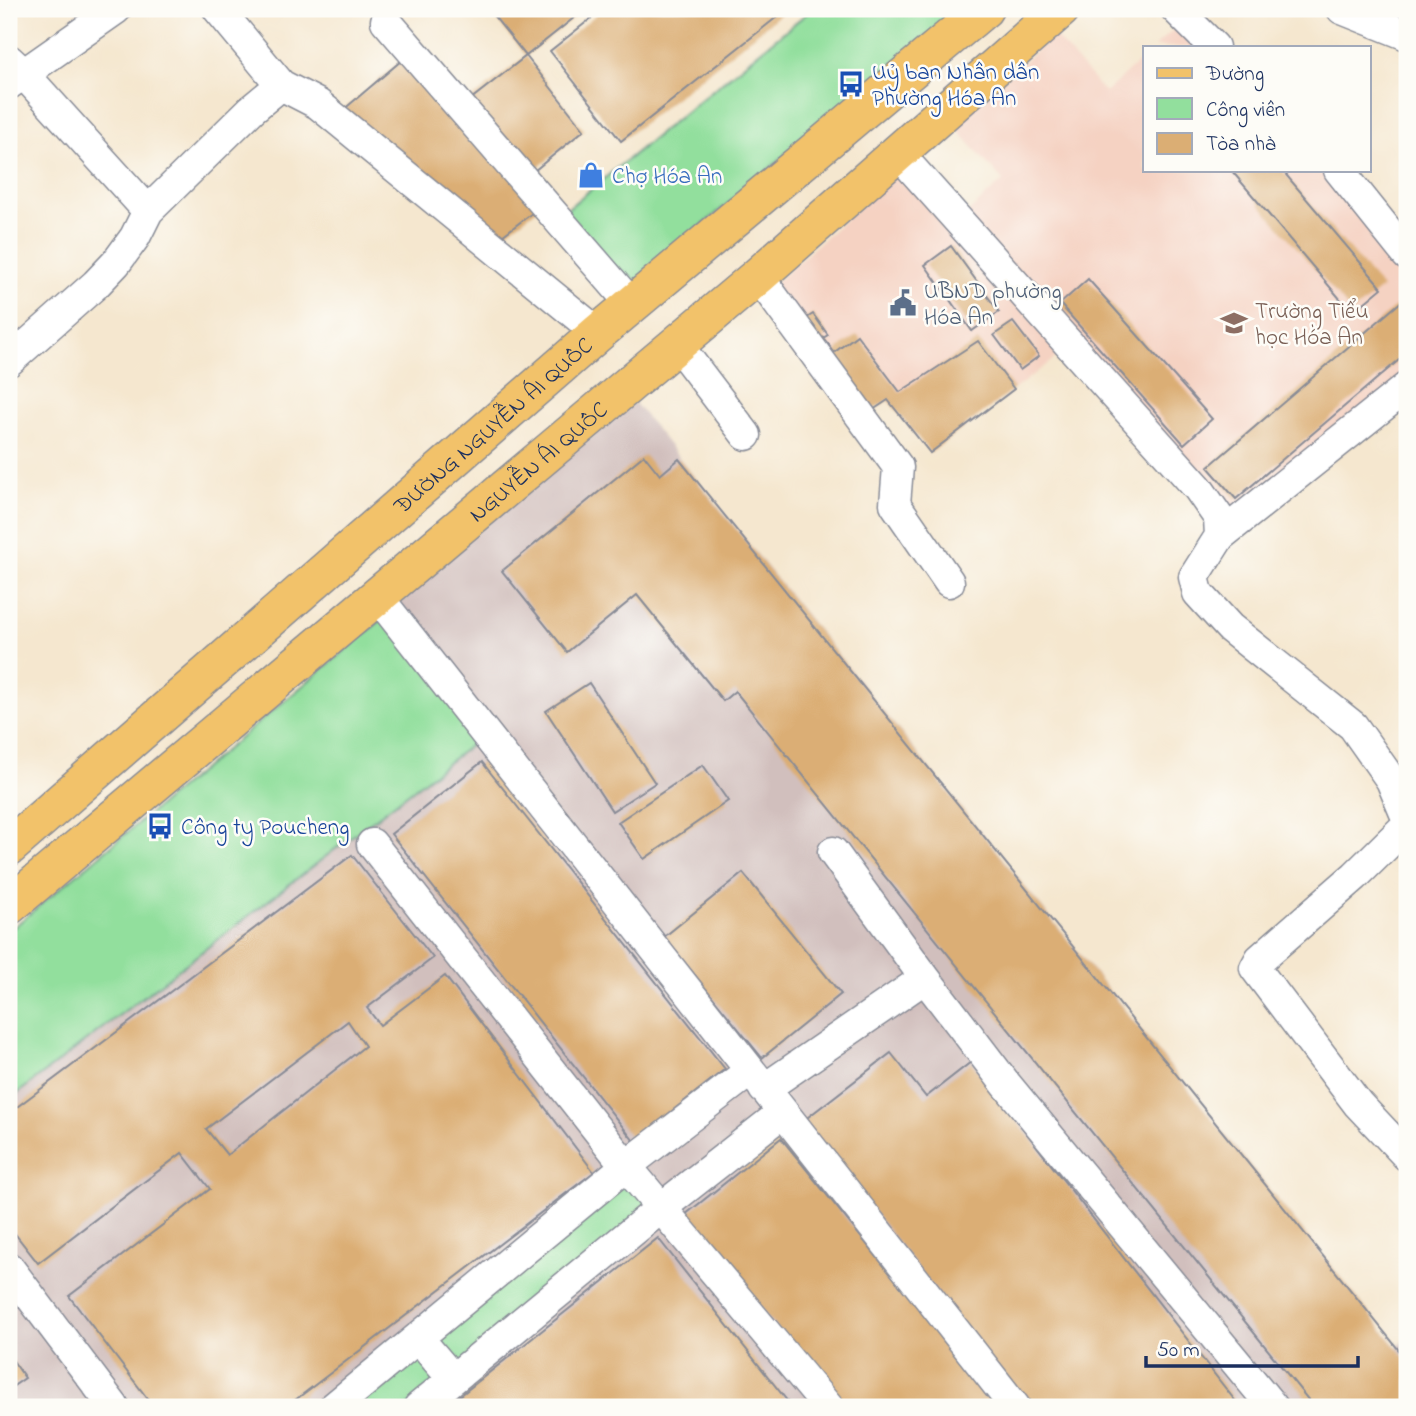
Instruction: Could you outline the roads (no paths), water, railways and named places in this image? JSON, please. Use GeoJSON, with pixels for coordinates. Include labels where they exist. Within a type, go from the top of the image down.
{"type":"FeatureCollection","features":[{"type":"Feature","properties":{"kind":"main road","name":"ĐƯỜNG NGUYỄN ÁI QUỐC"},"geometry":{"type":"LineString","coordinates":[[9,847],[598,333],[984,9]]}},
{"type":"Feature","properties":{"kind":"main road","name":"NGUYỄN ÁI QUỐC"},"geometry":{"type":"LineString","coordinates":[[9,906],[758,276],[1061,9]]}},
{"type":"Feature","properties":{"kind":"street"},"geometry":{"type":"LineString","coordinates":[[116,9],[14,73],[148,211]]}},
{"type":"Feature","properties":{"kind":"street"},"geometry":{"type":"LineString","coordinates":[[218,9],[281,85],[318,104],[598,333]]}},
{"type":"Feature","properties":{"kind":"street"},"geometry":{"type":"LineString","coordinates":[[1177,9],[1213,46]]}},
{"type":"Feature","properties":{"kind":"street"},"geometry":{"type":"LineString","coordinates":[[1342,9],[1407,35]]}},
{"type":"Feature","properties":{"kind":"street"},"geometry":{"type":"LineString","coordinates":[[386,21],[633,306]]}},
{"type":"Feature","properties":{"kind":"street"},"geometry":{"type":"LineString","coordinates":[[9,361],[96,284],[135,237],[148,211],[252,109],[281,85]]}},
{"type":"Feature","properties":{"kind":"street"},"geometry":{"type":"LineString","coordinates":[[898,152],[1198,488],[1219,518],[1220,536]]}},
{"type":"Feature","properties":{"kind":"street"},"geometry":{"type":"LineString","coordinates":[[1341,172],[1407,255]]}},
{"type":"Feature","properties":{"kind":"street"},"geometry":{"type":"LineString","coordinates":[[758,276],[898,467],[895,504],[948,582]]}},
{"type":"Feature","properties":{"kind":"street"},"geometry":{"type":"LineString","coordinates":[[676,343],[746,435]]}},
{"type":"Feature","properties":{"kind":"street"},"geometry":{"type":"LineString","coordinates":[[1407,387],[1220,536],[1194,577],[1198,593],[1230,628],[1353,726],[1391,780],[1407,818]]}},
{"type":"Feature","properties":{"kind":"street"},"geometry":{"type":"LineString","coordinates":[[378,597],[1015,1407]]}},
{"type":"Feature","properties":{"kind":"street"},"geometry":{"type":"LineString","coordinates":[[1407,825],[1355,876],[1260,959],[1255,968],[1358,1104],[1407,1156]]}},
{"type":"Feature","properties":{"kind":"street"},"geometry":{"type":"LineString","coordinates":[[372,844],[626,1166],[828,1407]]}},
{"type":"Feature","properties":{"kind":"street"},"geometry":{"type":"LineString","coordinates":[[833,852],[1006,1084],[1273,1407]]}},
{"type":"Feature","properties":{"kind":"street"},"geometry":{"type":"LineString","coordinates":[[334,1407],[626,1166],[765,1091],[925,978]]}},
{"type":"Feature","properties":{"kind":"street"},"geometry":{"type":"LineString","coordinates":[[419,1407],[661,1208],[765,1091]]}},
{"type":"Feature","properties":{"kind":"street"},"geometry":{"type":"LineString","coordinates":[[9,1268],[114,1407]]}},
{"type":"Feature","properties":{"kind":"street"},"geometry":{"type":"LineString","coordinates":[[418,1338],[453,1379]]}},
{"type":"Feature","properties":{"kind":"place","name":"Uỷ ban Nhân dân Phường Hóa An"},"geometry":{"type":"Point","coordinates":[851,84]}},
{"type":"Feature","properties":{"kind":"place","name":"Chợ Hóa An"},"geometry":{"type":"Point","coordinates":[591,175]}},
{"type":"Feature","properties":{"kind":"place","name":"UBND phường Hóa An"},"geometry":{"type":"Point","coordinates":[903,303]}},
{"type":"Feature","properties":{"kind":"place","name":"Trường Tiểu học Hóa An"},"geometry":{"type":"Point","coordinates":[1234,323]}},
{"type":"Feature","properties":{"kind":"place","name":"Công ty Poucheng"},"geometry":{"type":"Point","coordinates":[160,826]}}]}
